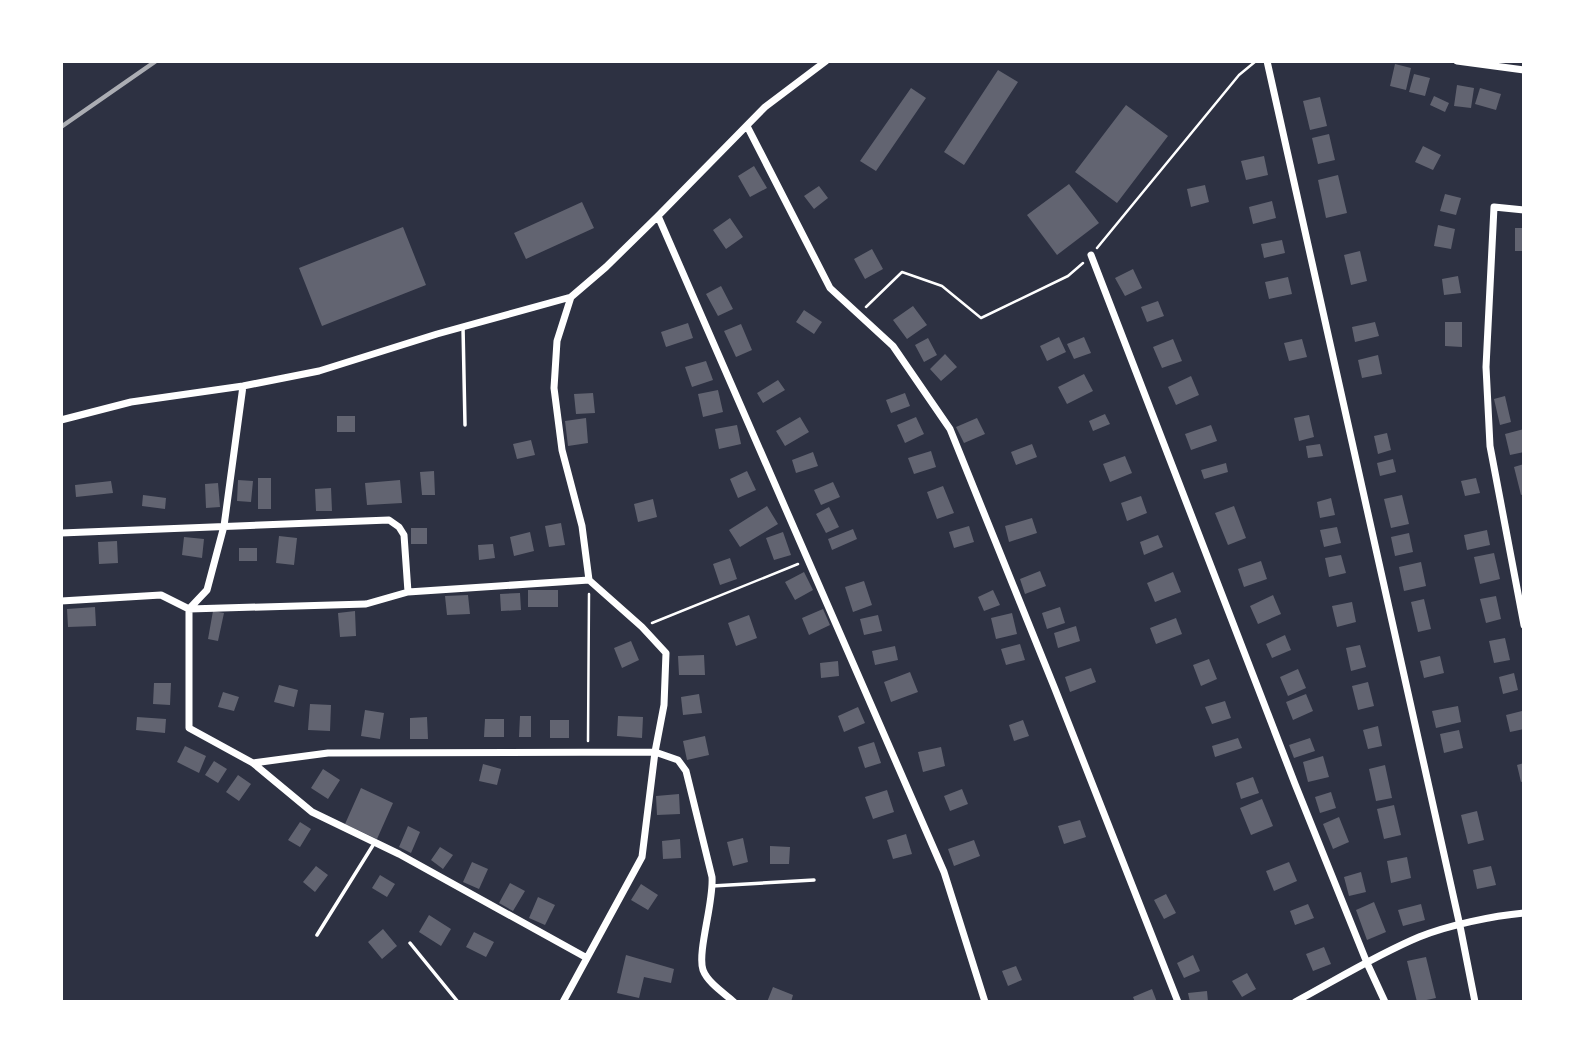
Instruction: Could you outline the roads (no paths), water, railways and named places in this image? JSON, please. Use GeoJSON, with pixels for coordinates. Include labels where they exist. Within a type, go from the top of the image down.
{"type":"FeatureCollection","features":[{"type":"Feature","properties":{"kind":"street"},"geometry":{"type":"LineString","coordinates":[[61,421],[131,402],[243,386],[319,371],[571,297],[659,216],[765,107],[826,61]]}},
{"type":"Feature","properties":{"kind":"street"},"geometry":{"type":"LineString","coordinates":[[1267,61],[1475,1002]]}},
{"type":"Feature","properties":{"kind":"street"},"geometry":{"type":"LineString","coordinates":[[1457,61],[1524,70]]}},
{"type":"Feature","properties":{"kind":"street"},"geometry":{"type":"LineString","coordinates":[[747,126],[830,288],[893,346],[950,429],[1178,1002]]}},
{"type":"Feature","properties":{"kind":"street"},"geometry":{"type":"LineString","coordinates":[[1524,210],[1494,207],[1486,366],[1490,446],[1524,625]]}},
{"type":"Feature","properties":{"kind":"street"},"geometry":{"type":"LineString","coordinates":[[659,216],[944,872],[985,1002]]}},
{"type":"Feature","properties":{"kind":"street"},"geometry":{"type":"LineString","coordinates":[[1091,255],[1294,784],[1385,1002]]}},
{"type":"Feature","properties":{"kind":"street"},"geometry":{"type":"LineString","coordinates":[[564,1002],[642,857],[655,752],[664,705],[666,653],[642,627],[589,580],[582,526],[562,450],[554,388],[557,341],[571,297]]}},
{"type":"Feature","properties":{"kind":"street"},"geometry":{"type":"LineString","coordinates":[[243,386],[224,526],[207,590],[189,608],[189,728],[253,763],[312,812],[375,842],[587,958]]}},
{"type":"Feature","properties":{"kind":"street"},"geometry":{"type":"LineString","coordinates":[[61,533],[389,520],[399,527],[404,536],[408,592]]}},
{"type":"Feature","properties":{"kind":"street"},"geometry":{"type":"LineString","coordinates":[[61,601],[161,595],[189,608],[366,604],[408,592],[589,580]]}},
{"type":"Feature","properties":{"kind":"street"},"geometry":{"type":"LineString","coordinates":[[253,763],[328,753],[655,752],[678,760],[686,771],[712,886],[702,959],[703,971],[711,982],[734,1002]]}},
{"type":"Feature","properties":{"kind":"street"},"geometry":{"type":"LineString","coordinates":[[1296,1002],[1421,936],[1524,913]]}},
{"type":"Feature","properties":{"kind":"lane"},"geometry":{"type":"LineString","coordinates":[[463,327],[465,425]]}},
{"type":"Feature","properties":{"kind":"lane"},"geometry":{"type":"LineString","coordinates":[[317,935],[375,842]]}},
{"type":"Feature","properties":{"kind":"lane"},"geometry":{"type":"LineString","coordinates":[[712,886],[814,880]]}},
{"type":"Feature","properties":{"kind":"lane"},"geometry":{"type":"LineString","coordinates":[[410,943],[458,1002]]}},
{"type":"Feature","properties":{"kind":"railway"},"geometry":{"type":"LineString","coordinates":[[61,127],[156,61]]}}]}
